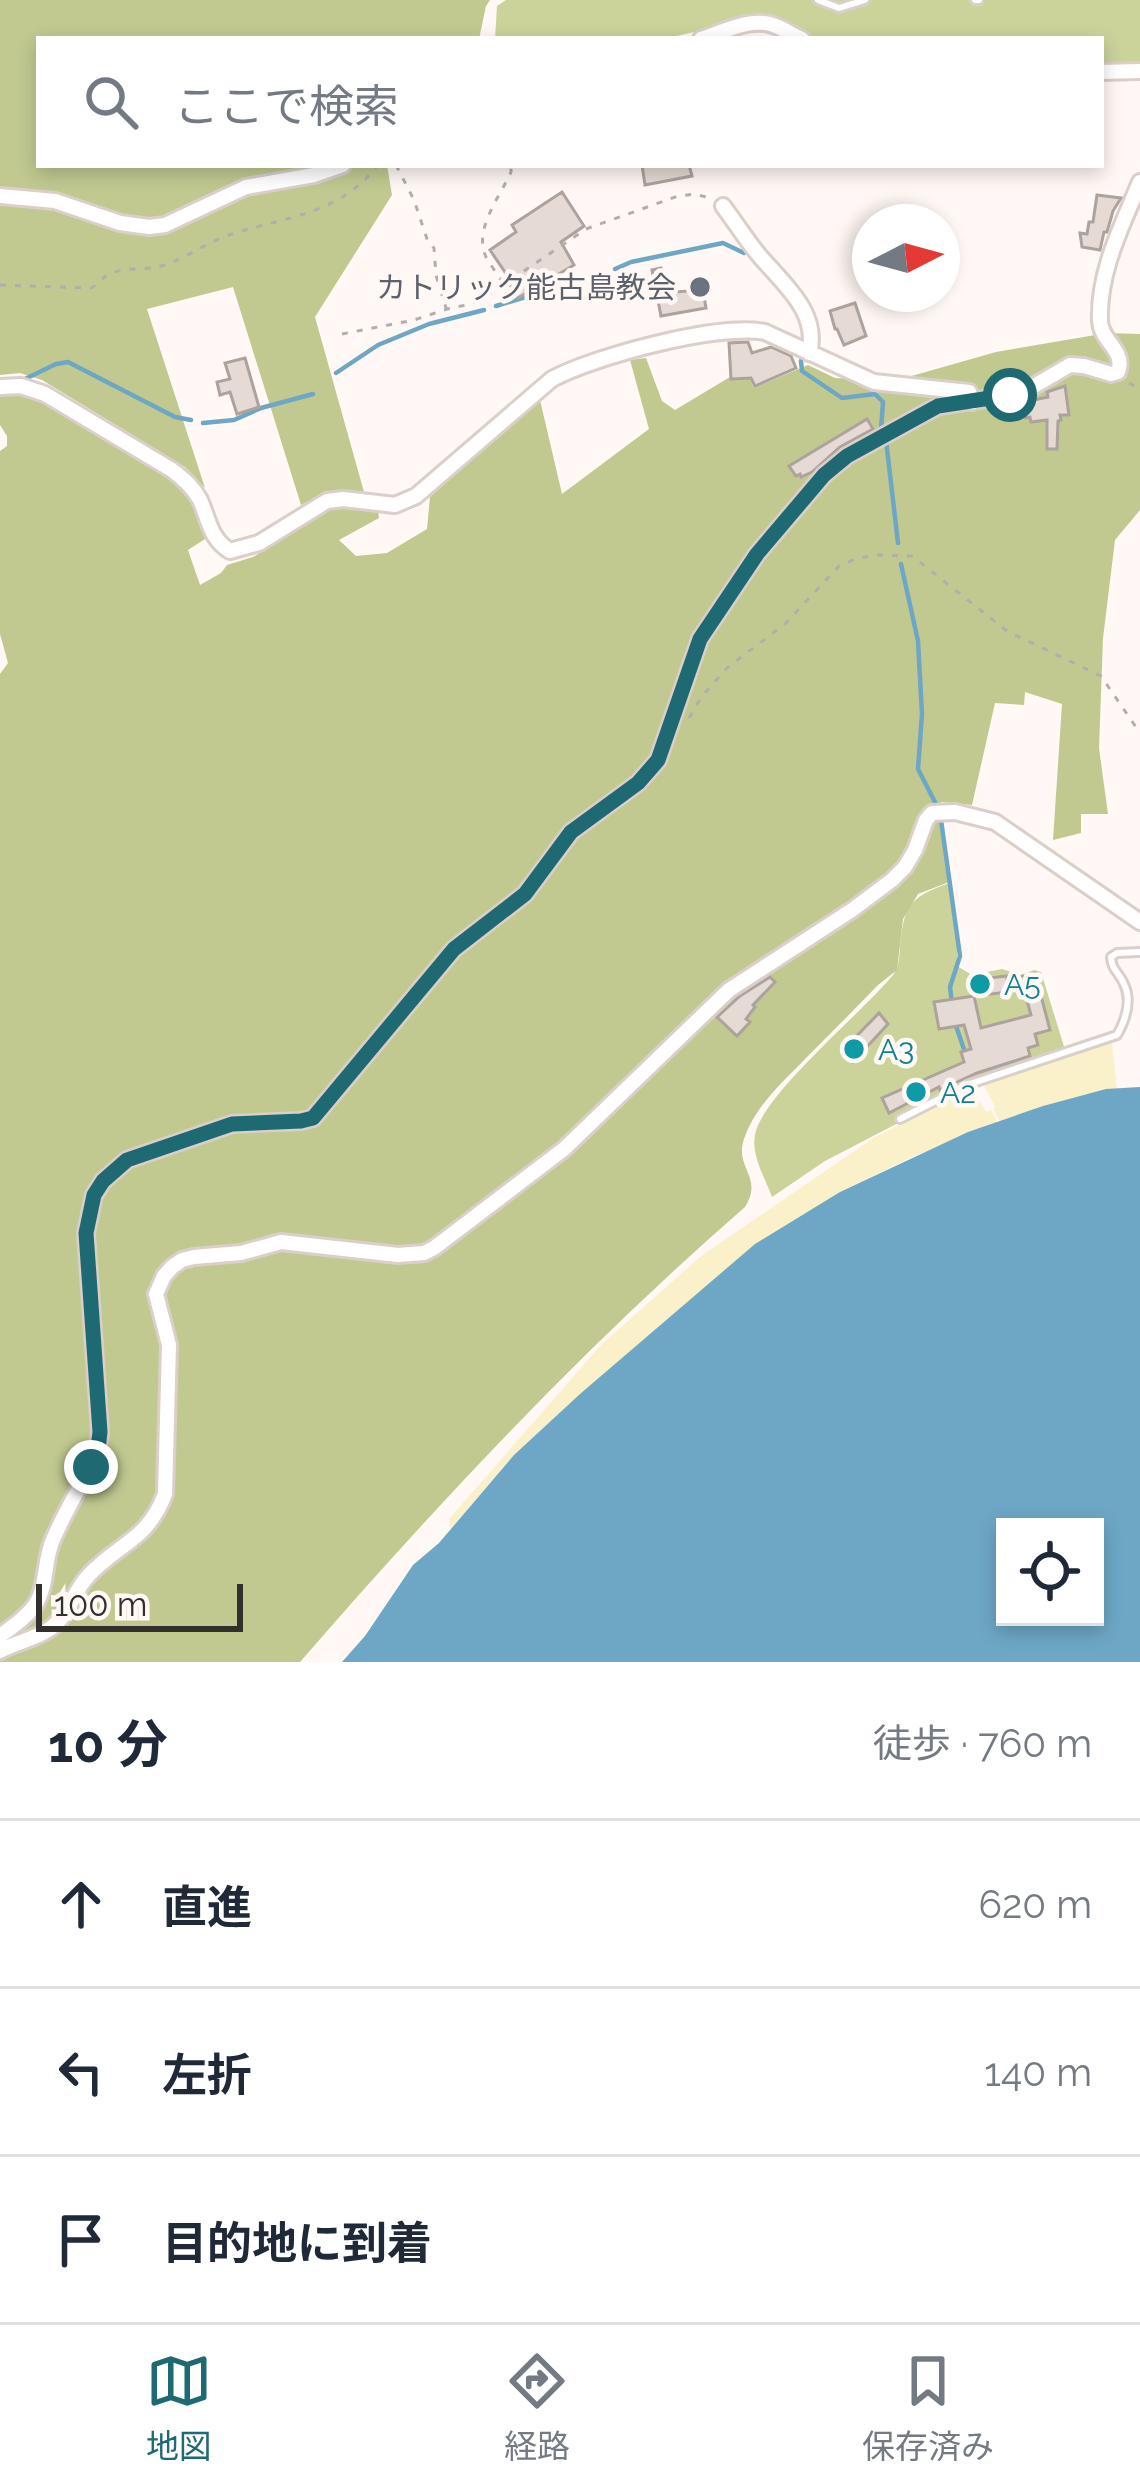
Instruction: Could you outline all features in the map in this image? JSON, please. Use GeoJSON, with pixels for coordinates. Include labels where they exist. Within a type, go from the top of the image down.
{"type":"FeatureCollection","features":[{"type":"Feature","properties":{"kind":"street"},"geometry":{"type":"LineString","coordinates":[[710,36],[762,22],[796,36]]}},
{"type":"Feature","properties":{"kind":"street"},"geometry":{"type":"LineString","coordinates":[[1104,72],[1140,71]]}},
{"type":"Feature","properties":{"kind":"street"},"geometry":{"type":"LineString","coordinates":[[0,196],[55,201],[120,223],[149,227],[165,225],[246,187],[334,168]]}},
{"type":"Feature","properties":{"kind":"street"},"geometry":{"type":"LineString","coordinates":[[0,1636],[35,1605],[51,1544],[98,1449],[86,1233],[94,1195],[103,1181],[127,1160],[232,1124],[313,1118],[454,949],[525,894],[571,832],[638,783],[658,760],[700,639],[757,554],[824,475],[847,456],[938,406],[1010,395],[1070,365],[1118,372],[1120,358],[1100,320],[1107,266],[1140,182]]}},
{"type":"Feature","properties":{"kind":"street"},"geometry":{"type":"LineString","coordinates":[[723,206],[802,306],[813,330],[808,353]]}},
{"type":"Feature","properties":{"kind":"street"},"geometry":{"type":"LineString","coordinates":[[0,387],[21,386],[45,394],[172,470],[188,482],[218,544],[230,551],[260,543],[327,501],[395,505],[416,496],[552,380],[620,354],[698,336],[747,329],[778,337],[874,382],[969,392],[973,402]]}},
{"type":"Feature","properties":{"kind":"street"},"geometry":{"type":"LineString","coordinates":[[0,1652],[53,1627],[89,1575],[147,1528],[158,1513],[164,1494],[169,1345],[156,1294],[164,1276],[182,1260],[241,1253],[281,1242],[398,1256],[434,1248],[564,1149],[728,990],[892,880],[905,867],[932,813],[955,812],[994,822],[1140,922]]}},
{"type":"Feature","properties":{"kind":"lane"},"geometry":{"type":"LineString","coordinates":[[818,0],[839,8],[865,0]]}},
{"type":"Feature","properties":{"kind":"lane"},"geometry":{"type":"LineString","coordinates":[[900,1119],[967,1085],[1117,1035],[1128,1001],[1126,987],[1110,966],[1111,957],[1140,952]]}},
{"type":"Feature","properties":{"kind":"path"},"geometry":{"type":"LineString","coordinates":[[0,284],[92,288],[116,272],[158,268],[223,237],[320,209],[355,191],[375,168]]}},
{"type":"Feature","properties":{"kind":"path"},"geometry":{"type":"LineString","coordinates":[[397,168],[434,248],[446,309]]}},
{"type":"Feature","properties":{"kind":"path"},"geometry":{"type":"LineString","coordinates":[[504,284],[484,254],[482,236],[512,168]]}},
{"type":"Feature","properties":{"kind":"path"},"geometry":{"type":"LineString","coordinates":[[342,334],[471,304],[586,229],[664,200],[695,194],[723,206]]}},
{"type":"Feature","properties":{"kind":"path"},"geometry":{"type":"LineString","coordinates":[[690,716],[717,678],[787,623],[827,575],[855,559],[894,555],[912,556],[1007,631],[1101,676],[1140,733]]}},
{"type":"Feature","properties":{"kind":"green space"},"geometry":{"type":"Polygon","coordinates":[[[0,0],[490,0],[480,36],[36,36],[36,168],[388,168],[392,195],[315,317],[364,492],[331,493],[301,505],[233,287],[147,309],[205,488],[185,467],[42,380],[20,373],[0,375],[0,0]]]}},
{"type":"Feature","properties":{"kind":"green space"},"geometry":{"type":"Polygon","coordinates":[[[506,0],[1140,0],[1140,63],[1104,63],[1104,36],[804,36],[776,23],[748,20],[676,36],[495,36],[497,6],[506,0]]]}},
{"type":"Feature","properties":{"kind":"green space"},"geometry":{"type":"Polygon","coordinates":[[[1107,333],[1140,334],[1140,510],[1115,540],[1103,638],[1099,748],[1108,814],[1081,814],[1081,833],[1053,840],[1062,704],[1025,692],[1024,705],[995,703],[972,805],[941,802],[949,882],[918,894],[903,919],[897,970],[788,1076],[755,1116],[742,1149],[751,1188],[745,1207],[514,1427],[300,1662],[0,1662],[0,674],[8,663],[0,634],[0,451],[7,446],[7,436],[0,425],[0,392],[32,396],[77,417],[186,485],[211,535],[188,550],[200,585],[227,565],[253,557],[330,509],[345,506],[378,509],[379,518],[339,540],[356,556],[387,553],[427,529],[430,497],[540,400],[562,494],[649,429],[630,360],[646,358],[662,401],[675,410],[745,368],[754,388],[808,365],[835,378],[894,381],[996,352],[1107,333]]]}},
{"type":"Feature","properties":{"kind":"green space"},"geometry":{"type":"Polygon","coordinates":[[[949,883],[957,966],[972,975],[1002,969],[1021,975],[1041,972],[1066,1053],[956,1093],[825,1161],[772,1197],[755,1150],[761,1118],[893,975],[911,906],[949,883]]]}},
{"type":"Feature","properties":{"kind":"sand"},"geometry":{"type":"Polygon","coordinates":[[[1109,1043],[1117,1089],[1043,1106],[1000,1122],[983,1084],[1109,1043]]]}},
{"type":"Feature","properties":{"kind":"sand"},"geometry":{"type":"Polygon","coordinates":[[[973,1090],[998,1123],[840,1192],[580,1394],[514,1455],[450,1529],[449,1519],[601,1345],[701,1256],[875,1137],[973,1090]]]}},
{"type":"Feature","properties":{"kind":"water"},"geometry":{"type":"Polygon","coordinates":[[[1140,1087],[1140,1662],[342,1662],[413,1565],[439,1543],[514,1455],[755,1244],[840,1192],[968,1132],[1106,1089],[1140,1087]]]}},
{"type":"Feature","properties":{"kind":"building"},"geometry":{"type":"Polygon","coordinates":[[[642,168],[690,168],[692,176],[645,185],[642,168]]]}},
{"type":"Feature","properties":{"kind":"building"},"geometry":{"type":"Polygon","coordinates":[[[562,192],[584,226],[561,242],[574,265],[518,298],[490,250],[516,232],[512,225],[562,192]]]}},
{"type":"Feature","properties":{"kind":"building"},"geometry":{"type":"Polygon","coordinates":[[[1097,195],[1121,198],[1100,250],[1082,247],[1080,233],[1087,234],[1093,222],[1097,195]]]}},
{"type":"Feature","properties":{"kind":"building"},"geometry":{"type":"Polygon","coordinates":[[[661,268],[664,281],[672,280],[674,292],[703,290],[706,308],[661,316],[652,270],[661,268]]]}},
{"type":"Feature","properties":{"kind":"building"},"geometry":{"type":"Polygon","coordinates":[[[852,304],[866,336],[844,345],[830,311],[852,304]]]}},
{"type":"Feature","properties":{"kind":"building"},"geometry":{"type":"Polygon","coordinates":[[[748,342],[752,353],[771,347],[791,356],[796,368],[755,386],[751,378],[731,379],[729,343],[748,342]]]}},
{"type":"Feature","properties":{"kind":"building"},"geometry":{"type":"Polygon","coordinates":[[[245,358],[259,407],[237,414],[230,392],[220,395],[217,382],[230,379],[225,363],[245,358]]]}},
{"type":"Feature","properties":{"kind":"building"},"geometry":{"type":"Polygon","coordinates":[[[1065,386],[1069,415],[1060,415],[1057,449],[1047,449],[1047,420],[1031,422],[1024,402],[1048,397],[1047,392],[1065,386]]]}},
{"type":"Feature","properties":{"kind":"building"},"geometry":{"type":"Polygon","coordinates":[[[867,419],[873,429],[840,447],[812,472],[796,476],[789,466],[867,419]]]}},
{"type":"Feature","properties":{"kind":"building"},"geometry":{"type":"Polygon","coordinates":[[[1035,973],[1050,1030],[1035,1034],[1038,1045],[1028,1048],[1030,1056],[939,1087],[889,1113],[882,1098],[964,1062],[961,1052],[971,1049],[964,1025],[939,1029],[934,1002],[974,996],[971,980],[1007,976],[1007,980],[1035,973]],[[1024,990],[974,996],[981,1028],[1031,1015],[1024,990]]]}},
{"type":"Feature","properties":{"kind":"building"},"geometry":{"type":"Polygon","coordinates":[[[770,977],[775,982],[753,1005],[746,1019],[750,1022],[737,1036],[717,1017],[770,977]]]}},
{"type":"Feature","properties":{"kind":"building"},"geometry":{"type":"Polygon","coordinates":[[[879,1013],[888,1024],[853,1062],[842,1051],[879,1013]]]}},
{"type":"Feature","properties":{"kind":"waterway"},"geometry":{"type":"LineString","coordinates":[[615,269],[723,243],[744,253]]}},
{"type":"Feature","properties":{"kind":"waterway"},"geometry":{"type":"LineString","coordinates":[[496,306],[602,274]]}},
{"type":"Feature","properties":{"kind":"waterway"},"geometry":{"type":"LineString","coordinates":[[336,373],[378,345],[429,324],[484,310]]}},
{"type":"Feature","properties":{"kind":"waterway"},"geometry":{"type":"LineString","coordinates":[[801,361],[802,371],[842,398],[875,394],[883,402],[881,430]]}},
{"type":"Feature","properties":{"kind":"waterway"},"geometry":{"type":"LineString","coordinates":[[25,379],[68,362],[175,417],[191,420]]}},
{"type":"Feature","properties":{"kind":"waterway"},"geometry":{"type":"LineString","coordinates":[[203,423],[234,420],[313,394]]}},
{"type":"Feature","properties":{"kind":"waterway"},"geometry":{"type":"LineString","coordinates":[[886,440],[898,543]]}},
{"type":"Feature","properties":{"kind":"waterway"},"geometry":{"type":"LineString","coordinates":[[901,564],[918,641],[922,714],[918,769],[937,806]]}},
{"type":"Feature","properties":{"kind":"waterway"},"geometry":{"type":"LineString","coordinates":[[941,820],[960,956],[950,987],[952,1003]]}},
{"type":"Feature","properties":{"kind":"waterway"},"geometry":{"type":"LineString","coordinates":[[956,1026],[966,1055]]}},
{"type":"Feature","properties":{"kind":"place","name":"カトリック能古島教会"},"geometry":{"type":"Point","coordinates":[700,287]}},
{"type":"Feature","properties":{"kind":"place","name":"A5"},"geometry":{"type":"Point","coordinates":[980,984]}},
{"type":"Feature","properties":{"kind":"place","name":"A3"},"geometry":{"type":"Point","coordinates":[854,1049]}},
{"type":"Feature","properties":{"kind":"place","name":"A2"},"geometry":{"type":"Point","coordinates":[916,1092]}},
{"type":"Feature","properties":{"kind":"route"},"geometry":{"type":"LineString","coordinates":[[91,1467],[100,1432],[86,1233],[94,1195],[103,1181],[127,1160],[232,1124],[313,1118],[454,949],[525,894],[571,832],[638,783],[658,760],[700,639],[757,554],[824,475],[847,456],[938,406],[1010,395]]}}]}
